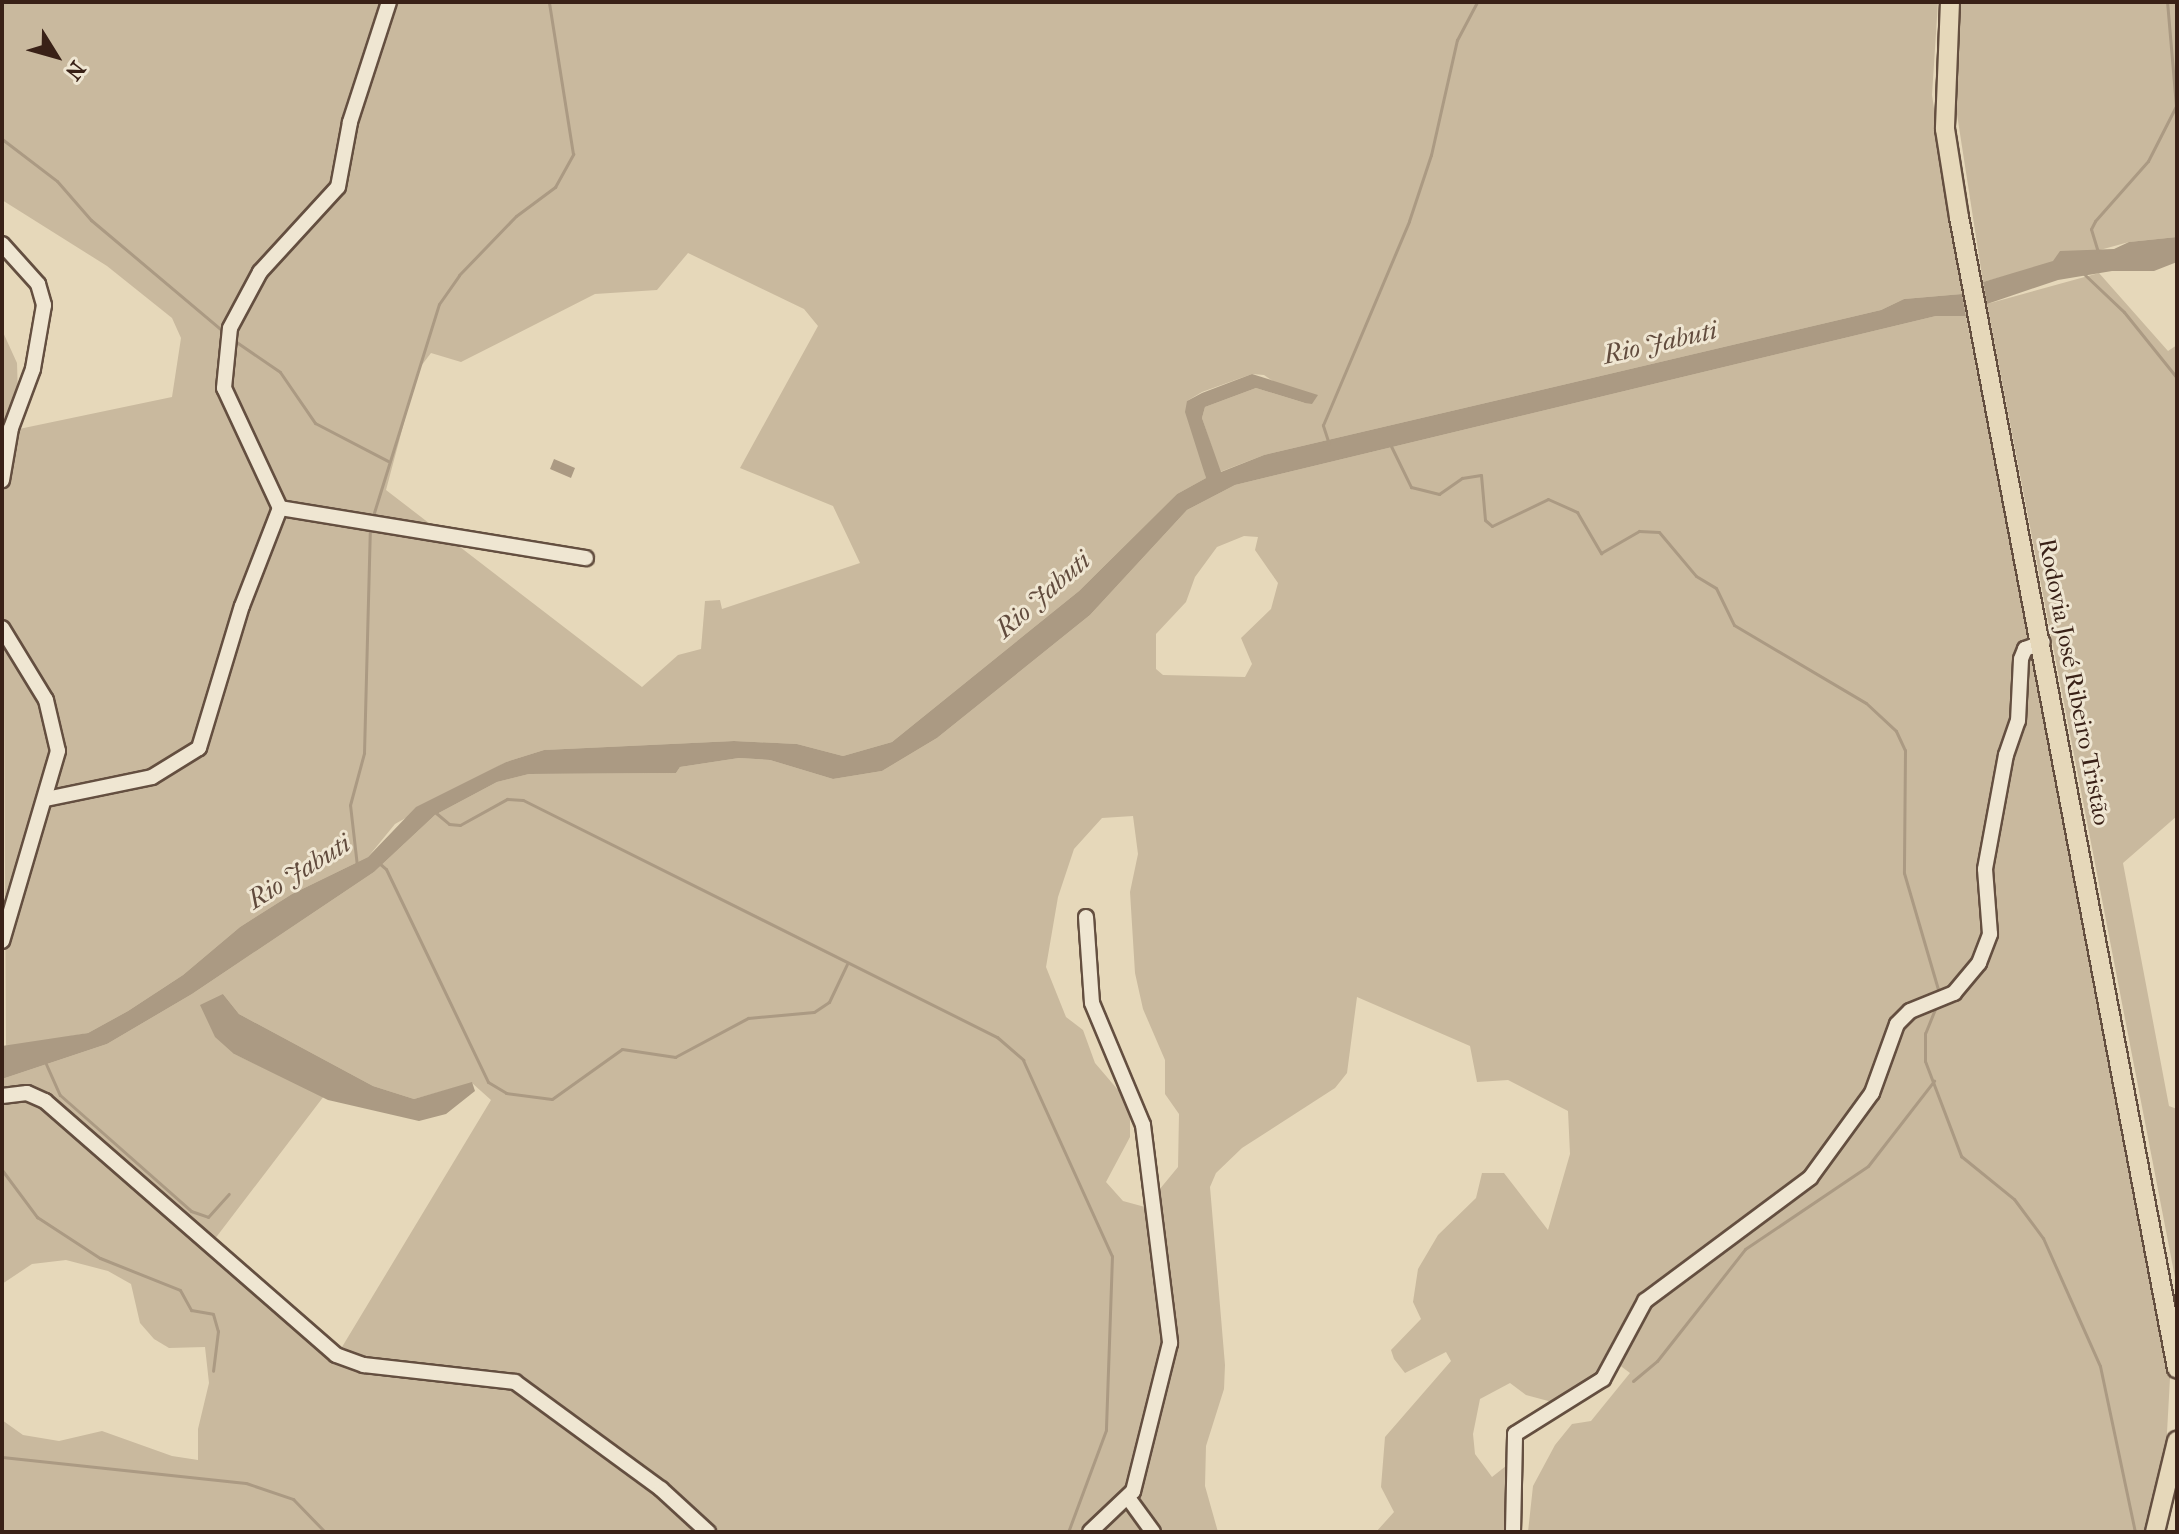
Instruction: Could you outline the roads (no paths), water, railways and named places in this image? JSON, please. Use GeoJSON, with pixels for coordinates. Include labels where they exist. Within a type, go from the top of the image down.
{"type":"FeatureCollection","features":[{"type":"Feature","properties":{"kind":"main road","name":"Rodovia José Ribeiro Tristão"},"geometry":{"type":"LineString","coordinates":[[1950,2],[1945,129],[2177,1369]]}},
{"type":"Feature","properties":{"kind":"main road"},"geometry":{"type":"LineString","coordinates":[[2155,1532],[2177,1441]]}},
{"type":"Feature","properties":{"kind":"street"},"geometry":{"type":"LineString","coordinates":[[46,799],[152,777],[199,748],[242,606],[280,508],[224,388],[230,328],[260,272],[338,187],[350,122],[389,2]]}},
{"type":"Feature","properties":{"kind":"street"},"geometry":{"type":"LineString","coordinates":[[2,244],[38,284],[44,305],[33,369],[11,428],[2,480]]}},
{"type":"Feature","properties":{"kind":"street"},"geometry":{"type":"LineString","coordinates":[[280,508],[586,558]]}},
{"type":"Feature","properties":{"kind":"street"},"geometry":{"type":"LineString","coordinates":[[2,628],[51,711],[58,760],[2,941]]}},
{"type":"Feature","properties":{"kind":"street"},"geometry":{"type":"LineString","coordinates":[[1513,1532],[1515,1434],[1603,1379],[1645,1301],[1810,1178],[1872,1093],[1897,1024],[1910,1011],[1954,993],[1979,963],[1990,934],[1985,869],[2006,755],[2018,721],[2021,659],[2025,649],[2043,642]]}},
{"type":"Feature","properties":{"kind":"street"},"geometry":{"type":"LineString","coordinates":[[1086,917],[1092,1003],[1143,1125],[1169,1304],[1164,1377],[1129,1499],[1090,1532]]}},
{"type":"Feature","properties":{"kind":"street"},"geometry":{"type":"LineString","coordinates":[[2,1096],[27,1093],[45,1101],[336,1355],[364,1365],[491,1376],[523,1385],[661,1489],[708,1532]]}},
{"type":"Feature","properties":{"kind":"street"},"geometry":{"type":"LineString","coordinates":[[1129,1499],[1153,1532]]}},
{"type":"Feature","properties":{"kind":"waterway"},"geometry":{"type":"LineString","coordinates":[[372,519],[439,304],[459,275],[516,216],[555,187],[573,154],[549,2]]}},
{"type":"Feature","properties":{"kind":"waterway"},"geometry":{"type":"LineString","coordinates":[[1329,444],[1323,425],[1409,221],[1431,155],[1457,40],[1477,2]]}},
{"type":"Feature","properties":{"kind":"waterway"},"geometry":{"type":"LineString","coordinates":[[2098,252],[2091,229],[2095,221],[2148,161],[2176,106],[2167,2]]}},
{"type":"Feature","properties":{"kind":"waterway"},"geometry":{"type":"LineString","coordinates":[[2,139],[57,181],[91,220],[223,331]]}},
{"type":"Feature","properties":{"kind":"waterway"},"geometry":{"type":"LineString","coordinates":[[2084,274],[2124,312],[2177,378]]}},
{"type":"Feature","properties":{"kind":"waterway"},"geometry":{"type":"LineString","coordinates":[[232,339],[280,372],[315,423],[388,461]]}},
{"type":"Feature","properties":{"kind":"waterway"},"geometry":{"type":"LineString","coordinates":[[1390,444],[1411,487],[1439,494],[1462,478],[1481,475],[1485,520],[1492,526],[1548,499],[1577,512],[1601,553],[1639,531],[1659,532],[1696,576],[1716,588],[1734,625],[1866,703],[1896,731],[1905,750],[1904,873],[1939,993]]}},
{"type":"Feature","properties":{"kind":"waterway","name":"Rio Jabuti"},"geometry":{"type":"LineString","coordinates":[[357,866],[350,805],[364,753],[370,526]]}},
{"type":"Feature","properties":{"kind":"waterway"},"geometry":{"type":"LineString","coordinates":[[2177,569],[2177,574]]}},
{"type":"Feature","properties":{"kind":"waterway"},"geometry":{"type":"LineString","coordinates":[[436,813],[449,824],[460,825],[507,799],[523,800],[997,1037],[1023,1060],[1112,1256],[1106,1430],[1068,1532]]}},
{"type":"Feature","properties":{"kind":"waterway"},"geometry":{"type":"LineString","coordinates":[[379,863],[386,869],[488,1082],[506,1093],[552,1099],[622,1049],[675,1057],[748,1018],[814,1012],[829,1002],[847,964]]}},
{"type":"Feature","properties":{"kind":"waterway"},"geometry":{"type":"LineString","coordinates":[[1937,1004],[1925,1033],[1925,1061],[1961,1156],[2014,1199],[2043,1238],[2100,1366],[2135,1532]]}},
{"type":"Feature","properties":{"kind":"waterway"},"geometry":{"type":"LineString","coordinates":[[46,1064],[60,1095],[191,1211],[208,1217],[229,1194]]}},
{"type":"Feature","properties":{"kind":"waterway"},"geometry":{"type":"LineString","coordinates":[[1633,1381],[1657,1361],[1745,1249],[1868,1166],[1934,1081]]}},
{"type":"Feature","properties":{"kind":"waterway"},"geometry":{"type":"LineString","coordinates":[[2,1170],[37,1217],[100,1258],[180,1290],[191,1310],[213,1314],[218,1331],[213,1371]]}},
{"type":"Feature","properties":{"kind":"waterway"},"geometry":{"type":"LineString","coordinates":[[2,1457],[246,1483],[293,1499],[325,1532]]}}]}
